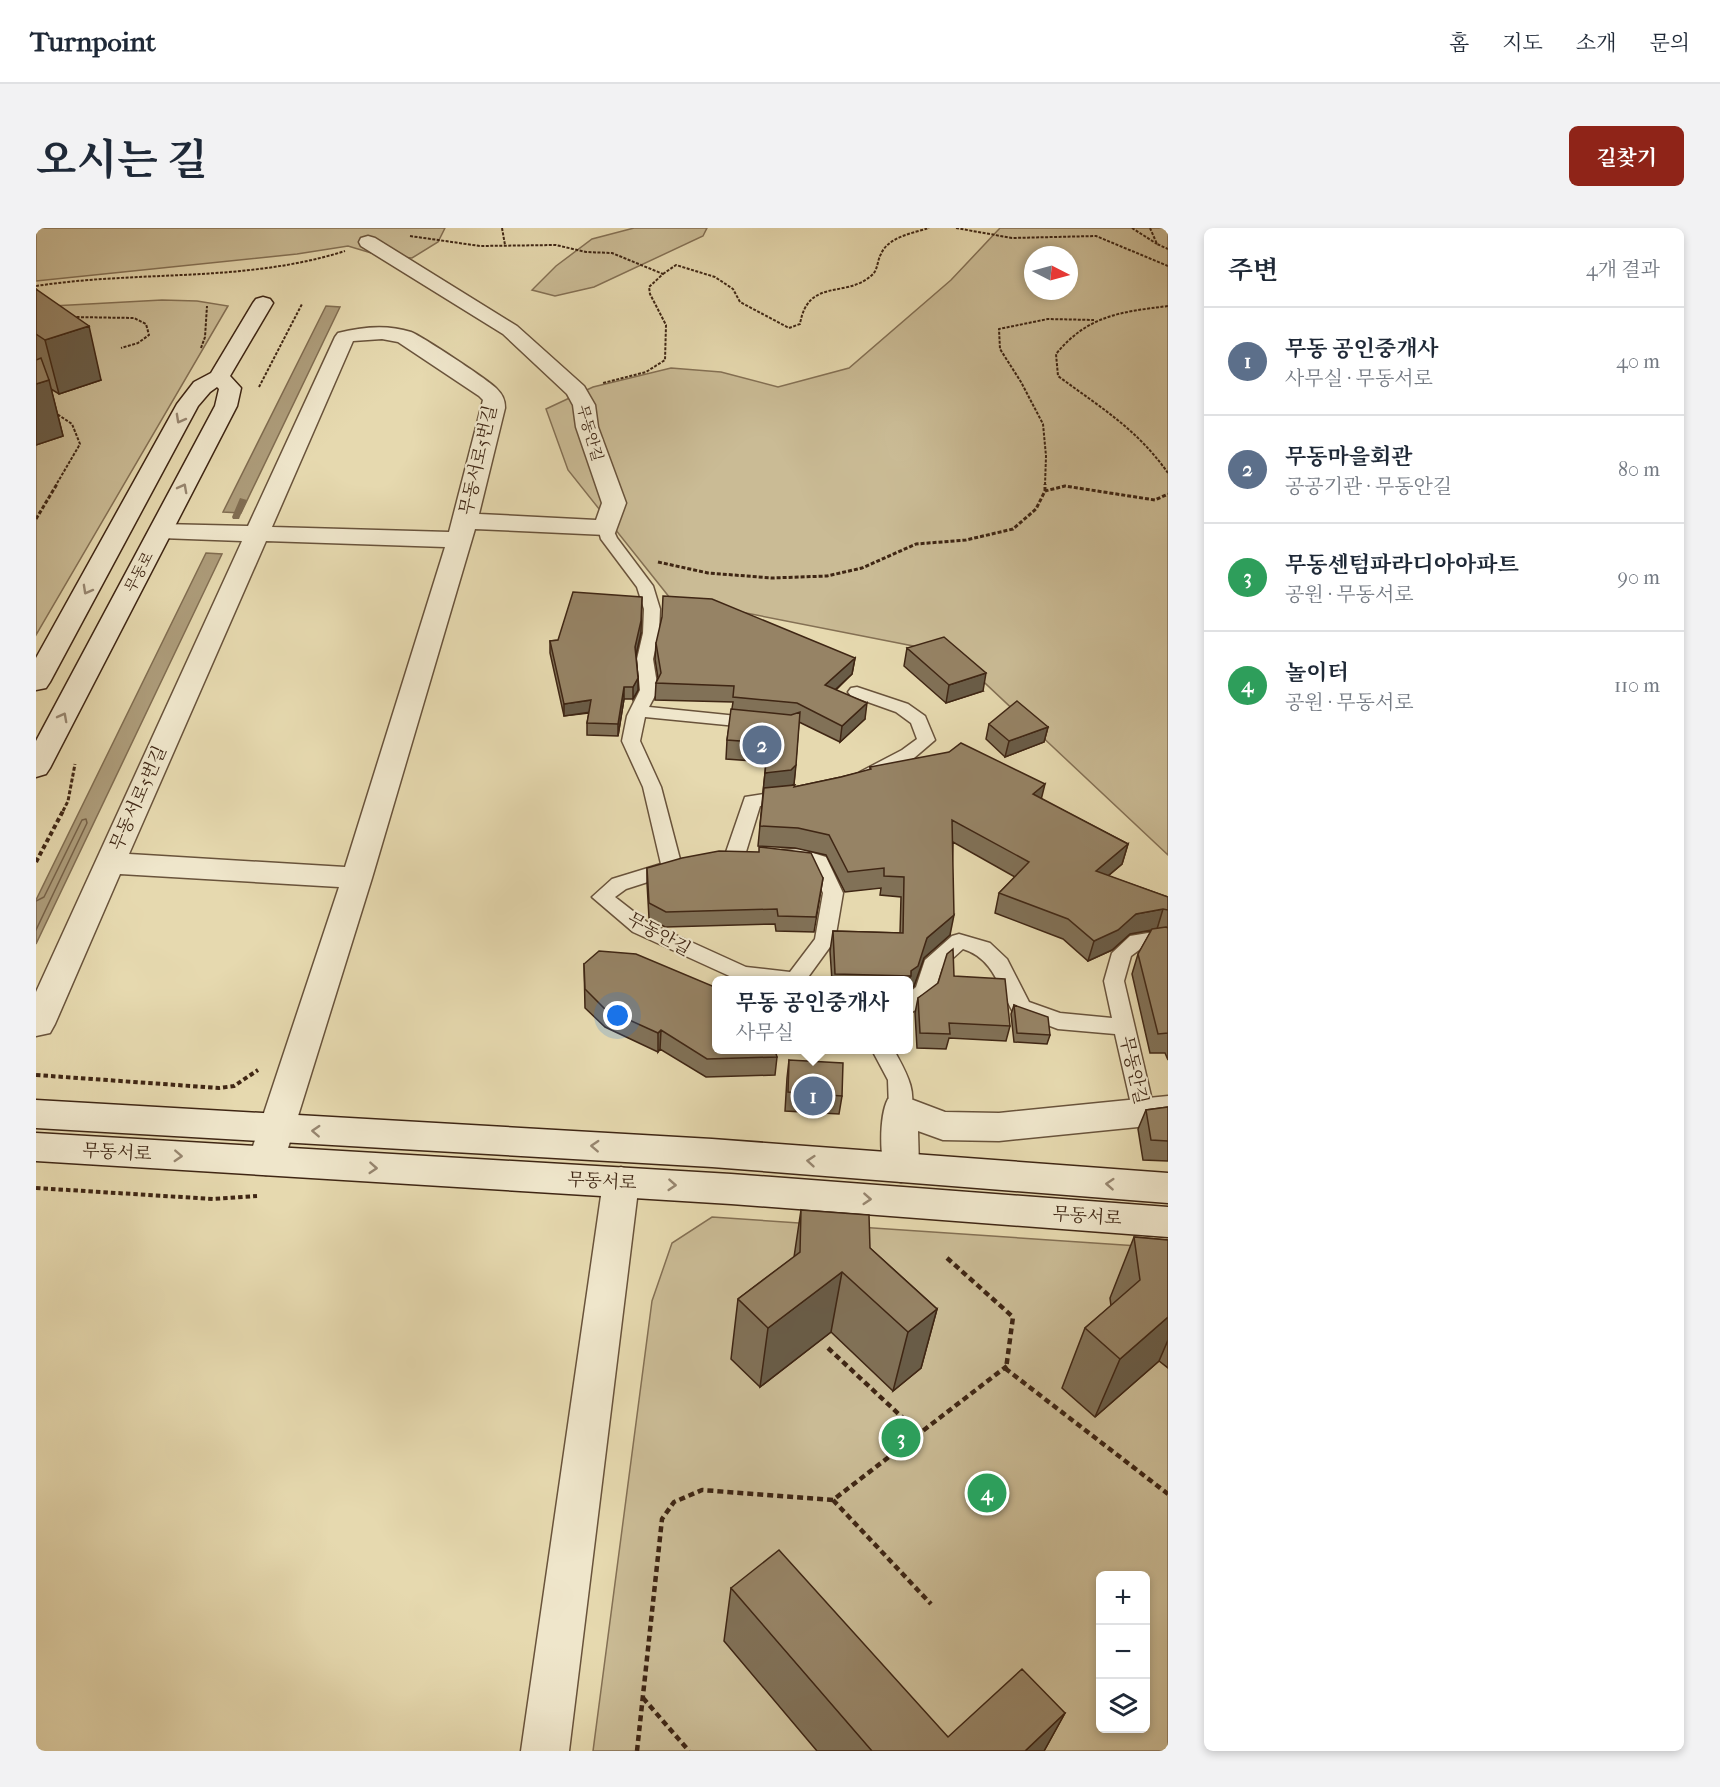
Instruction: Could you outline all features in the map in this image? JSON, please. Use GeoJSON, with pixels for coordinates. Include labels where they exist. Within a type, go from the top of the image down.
{"type":"FeatureCollection","features":[{"type":"Feature","properties":{"kind":"street","name":"무동안길"},"geometry":{"type":"LineString","coordinates":[[368,242],[510,330],[576,390],[584,405],[587,427],[614,503],[606,528]]}},
{"type":"Feature","properties":{"kind":"street"},"geometry":{"type":"LineString","coordinates":[[36,682],[188,404],[202,387],[219,377],[263,303]]}},
{"type":"Feature","properties":{"kind":"street","name":"무동서로5번길"},"geometry":{"type":"LineString","coordinates":[[38,1024],[345,337],[362,332],[405,337],[487,391],[494,400],[462,531],[357,878],[271,1145]]}},
{"type":"Feature","properties":{"kind":"street","name":"무동로"},"geometry":{"type":"LineString","coordinates":[[36,768],[226,406],[230,388],[219,377]]}},
{"type":"Feature","properties":{"kind":"street"},"geometry":{"type":"LineString","coordinates":[[161,531],[256,534],[606,528]]}},
{"type":"Feature","properties":{"kind":"street"},"geometry":{"type":"LineString","coordinates":[[109,863],[357,878]]}},
{"type":"Feature","properties":{"kind":"street","name":"무동안길"},"geometry":{"type":"LineString","coordinates":[[900,1109],[943,1126],[999,1127],[1156,1111]]}},
{"type":"Feature","properties":{"kind":"street"},"geometry":{"type":"LineString","coordinates":[[900,1109],[901,1168]]}},
{"type":"Feature","properties":{"kind":"street","name":"무동서로"},"geometry":{"type":"LineString","coordinates":[[36,1114],[271,1145],[621,1182],[1168,1222]]}},
{"type":"Feature","properties":{"kind":"street","name":"무동서로"},"geometry":{"type":"LineString","coordinates":[[36,1147],[271,1145],[689,1152],[1168,1188]]}},
{"type":"Feature","properties":{"kind":"street"},"geometry":{"type":"LineString","coordinates":[[544,1751],[621,1182]]}},
{"type":"Feature","properties":{"kind":"lane"},"geometry":{"type":"LineString","coordinates":[[606,528],[609,539],[645,585],[652,609],[651,633],[645,659],[650,690],[638,711],[631,741],[645,764],[657,798],[672,867]]}},
{"type":"Feature","properties":{"kind":"lane"},"geometry":{"type":"LineString","coordinates":[[852,783],[908,754],[926,740],[919,720],[902,708],[857,692]]}},
{"type":"Feature","properties":{"kind":"lane"},"geometry":{"type":"LineString","coordinates":[[638,711],[777,725]]}},
{"type":"Feature","properties":{"kind":"lane"},"geometry":{"type":"LineString","coordinates":[[754,855],[752,801],[810,793]]}},
{"type":"Feature","properties":{"kind":"lane","name":"무동안길"},"geometry":{"type":"LineString","coordinates":[[760,976],[743,974],[640,927],[602,897],[619,884],[703,860],[754,855],[800,855],[819,862],[833,893],[825,939],[798,976]]}},
{"type":"Feature","properties":{"kind":"lane","name":"무동안길"},"geometry":{"type":"LineString","coordinates":[[1156,1111],[1124,1027],[1114,981],[1122,953],[1137,941],[1160,938],[1168,941]]}},
{"type":"Feature","properties":{"kind":"lane","name":"무동안길"},"geometry":{"type":"LineString","coordinates":[[913,1002],[926,991],[932,965],[959,941],[983,948],[1000,964],[1021,1007],[1058,1021],[1124,1027]]}},
{"type":"Feature","properties":{"kind":"lane"},"geometry":{"type":"LineString","coordinates":[[885,1054],[899,1080],[900,1109]]}},
{"type":"Feature","properties":{"kind":"path"},"geometry":{"type":"LineString","coordinates":[[502,228],[505,245]]}},
{"type":"Feature","properties":{"kind":"path"},"geometry":{"type":"LineString","coordinates":[[576,390],[646,372],[665,360],[666,325],[650,294],[649,287],[676,265],[715,277],[733,289],[740,302],[789,328],[800,324],[800,314],[805,304],[814,295],[871,276],[879,266],[881,254],[887,245],[929,228]]}},
{"type":"Feature","properties":{"kind":"path"},"geometry":{"type":"LineString","coordinates":[[956,228],[1012,238],[1096,236],[1168,266]]}},
{"type":"Feature","properties":{"kind":"path"},"geometry":{"type":"LineString","coordinates":[[1132,228],[1168,249]]}},
{"type":"Feature","properties":{"kind":"path"},"geometry":{"type":"LineString","coordinates":[[1150,228],[1157,244]]}},
{"type":"Feature","properties":{"kind":"path"},"geometry":{"type":"LineString","coordinates":[[36,286],[98,279],[246,271],[284,266],[329,258],[368,242],[406,236],[480,246],[556,245],[586,252],[612,253],[663,274]]}},
{"type":"Feature","properties":{"kind":"path"},"geometry":{"type":"LineString","coordinates":[[1168,306],[1104,315],[1067,337],[1056,354],[1058,376],[1125,425],[1160,461],[1168,473]]}},
{"type":"Feature","properties":{"kind":"path"},"geometry":{"type":"LineString","coordinates":[[64,318],[92,316],[134,318],[146,324],[149,335],[138,343],[121,348]]}},
{"type":"Feature","properties":{"kind":"path"},"geometry":{"type":"LineString","coordinates":[[619,553],[708,573],[772,578],[827,576],[862,568],[916,544],[966,540],[1013,529],[1036,508],[1045,491],[1046,456],[1042,424],[1021,382],[1000,349],[999,329],[1048,319],[1095,320]]}},
{"type":"Feature","properties":{"kind":"path"},"geometry":{"type":"LineString","coordinates":[[36,519],[80,444],[76,428],[65,417],[49,409]]}},
{"type":"Feature","properties":{"kind":"path"},"geometry":{"type":"LineString","coordinates":[[1045,491],[1065,486],[1155,500],[1168,494]]}},
{"type":"Feature","properties":{"kind":"path"},"geometry":{"type":"LineString","coordinates":[[36,862],[68,801],[77,757]]}},
{"type":"Feature","properties":{"kind":"path"},"geometry":{"type":"LineString","coordinates":[[36,1075],[219,1088],[234,1086],[264,1065]]}},
{"type":"Feature","properties":{"kind":"path"},"geometry":{"type":"LineString","coordinates":[[947,1258],[1013,1317],[1006,1369],[1168,1494]]}},
{"type":"Feature","properties":{"kind":"path"},"geometry":{"type":"LineString","coordinates":[[828,1348],[919,1433]]}},
{"type":"Feature","properties":{"kind":"path"},"geometry":{"type":"LineString","coordinates":[[637,1751],[662,1519],[674,1502],[702,1490],[833,1500],[1007,1366]]}},
{"type":"Feature","properties":{"kind":"path"},"geometry":{"type":"LineString","coordinates":[[833,1500],[931,1604]]}},
{"type":"Feature","properties":{"kind":"path"},"geometry":{"type":"LineString","coordinates":[[642,1698],[689,1751]]}},
{"type":"Feature","properties":{"kind":"shaded area"},"geometry":{"type":"Polygon","coordinates":[[[36,228],[445,228],[438,242],[412,258],[378,255],[348,246],[297,254],[36,281],[36,228]]]}},
{"type":"Feature","properties":{"kind":"shaded area"},"geometry":{"type":"Polygon","coordinates":[[[634,228],[707,228],[703,236],[594,287],[555,296],[532,290],[556,266],[592,239],[634,228]]]}},
{"type":"Feature","properties":{"kind":"shaded area"},"geometry":{"type":"Polygon","coordinates":[[[1000,228],[1168,228],[1168,855],[954,654],[670,598],[568,470],[546,409],[593,387],[671,368],[721,372],[778,387],[849,368],[951,280],[1000,228]]]}},
{"type":"Feature","properties":{"kind":"shaded area"},"geometry":{"type":"Polygon","coordinates":[[[162,300],[197,301],[228,306],[36,635],[36,309],[52,306],[162,300]]]}},
{"type":"Feature","properties":{"kind":"shaded area"},"geometry":{"type":"Polygon","coordinates":[[[712,1217],[1168,1248],[1168,1751],[593,1751],[652,1301],[672,1243],[712,1217]]]}},
{"type":"Feature","properties":{"kind":"water"},"geometry":{"type":"Polygon","coordinates":[[[326,306],[340,307],[241,513],[223,512],[326,306]]]}},
{"type":"Feature","properties":{"kind":"water"},"geometry":{"type":"Polygon","coordinates":[[[206,553],[222,554],[36,944],[36,900],[206,553]]]}},
{"type":"Feature","properties":{"kind":"building"},"geometry":{"type":"Polygon","coordinates":[[[36,289],[89,326],[45,340],[36,334],[36,289]]]}},
{"type":"Feature","properties":{"kind":"building"},"geometry":{"type":"Polygon","coordinates":[[[41,358],[49,380],[36,384],[36,360],[41,358]]]}},
{"type":"Feature","properties":{"kind":"building"},"geometry":{"type":"Polygon","coordinates":[[[573,592],[642,597],[641,621],[635,647],[638,678],[633,687],[624,687],[618,724],[587,723],[591,700],[564,704],[550,641],[558,640],[573,592]]]}},
{"type":"Feature","properties":{"kind":"building"},"geometry":{"type":"Polygon","coordinates":[[[663,596],[712,599],[855,658],[825,685],[867,703],[842,726],[797,703],[733,697],[734,686],[656,683],[661,673],[656,643],[662,617],[663,596]]]}},
{"type":"Feature","properties":{"kind":"building"},"geometry":{"type":"Polygon","coordinates":[[[944,637],[986,673],[949,685],[907,648],[944,637]]]}},
{"type":"Feature","properties":{"kind":"building"},"geometry":{"type":"Polygon","coordinates":[[[1017,701],[1048,727],[1009,741],[989,724],[1017,701]]]}},
{"type":"Feature","properties":{"kind":"building"},"geometry":{"type":"Polygon","coordinates":[[[731,709],[791,715],[800,712],[796,765],[791,770],[765,773],[768,743],[727,740],[731,709]]]}},
{"type":"Feature","properties":{"kind":"building"},"geometry":{"type":"Polygon","coordinates":[[[961,743],[1045,784],[1033,794],[1128,844],[1096,871],[1168,897],[1168,910],[1136,914],[1118,930],[1094,941],[1068,919],[999,893],[1029,862],[952,820],[954,915],[927,938],[918,966],[911,971],[911,976],[835,974],[833,931],[903,933],[904,877],[884,876],[884,868],[848,872],[829,835],[798,828],[760,826],[764,788],[795,785],[794,787],[841,777],[871,769],[870,767],[949,752],[961,743]]]}},
{"type":"Feature","properties":{"kind":"building"},"geometry":{"type":"Polygon","coordinates":[[[759,847],[811,853],[823,878],[816,917],[778,916],[777,909],[666,912],[649,903],[647,868],[719,851],[759,852],[759,847]]]}},
{"type":"Feature","properties":{"kind":"building"},"geometry":{"type":"Polygon","coordinates":[[[1168,928],[1168,1033],[1158,1034],[1138,954],[1152,929],[1168,928]]]}},
{"type":"Feature","properties":{"kind":"building"},"geometry":{"type":"Polygon","coordinates":[[[953,949],[954,976],[1005,979],[1010,1026],[949,1023],[950,1034],[920,1033],[918,998],[938,983],[947,954],[953,949]]]}},
{"type":"Feature","properties":{"kind":"building"},"geometry":{"type":"Polygon","coordinates":[[[599,951],[636,954],[712,986],[712,1054],[776,1054],[777,1057],[707,1059],[661,1030],[658,1033],[605,1009],[585,989],[584,964],[599,951]]]}},
{"type":"Feature","properties":{"kind":"building"},"geometry":{"type":"Polygon","coordinates":[[[1014,1005],[1048,1017],[1050,1035],[1017,1033],[1014,1005]]]}},
{"type":"Feature","properties":{"kind":"building"},"geometry":{"type":"Polygon","coordinates":[[[789,1060],[843,1063],[842,1096],[788,1092],[789,1060]]]}},
{"type":"Feature","properties":{"kind":"building"},"geometry":{"type":"Polygon","coordinates":[[[1168,1107],[1168,1141],[1151,1140],[1146,1110],[1168,1107]]]}},
{"type":"Feature","properties":{"kind":"building"},"geometry":{"type":"Polygon","coordinates":[[[801,1210],[869,1215],[870,1248],[937,1309],[908,1332],[842,1272],[768,1328],[738,1299],[800,1252],[801,1210]]]}},
{"type":"Feature","properties":{"kind":"building"},"geometry":{"type":"Polygon","coordinates":[[[1134,1237],[1168,1240],[1168,1317],[1120,1359],[1085,1328],[1140,1280],[1134,1237]]]}},
{"type":"Feature","properties":{"kind":"building"},"geometry":{"type":"Polygon","coordinates":[[[779,1550],[948,1737],[1022,1669],[1065,1713],[1025,1751],[872,1751],[731,1588],[779,1550]]]}},
{"type":"Feature","properties":{"kind":"waterway"},"geometry":{"type":"LineString","coordinates":[[236,517],[243,500]]}},
{"type":"Feature","properties":{"kind":"place","name":"무동마을회관"},"geometry":{"type":"Point","coordinates":[762,745]}},
{"type":"Feature","properties":{"kind":"place","name":"무동 공인중개사"},"geometry":{"type":"Point","coordinates":[813,1096]}},
{"type":"Feature","properties":{"kind":"place","name":"무동센텀파라디아아파트"},"geometry":{"type":"Point","coordinates":[901,1438]}},
{"type":"Feature","properties":{"kind":"place","name":"놀이터"},"geometry":{"type":"Point","coordinates":[987,1493]}}]}
